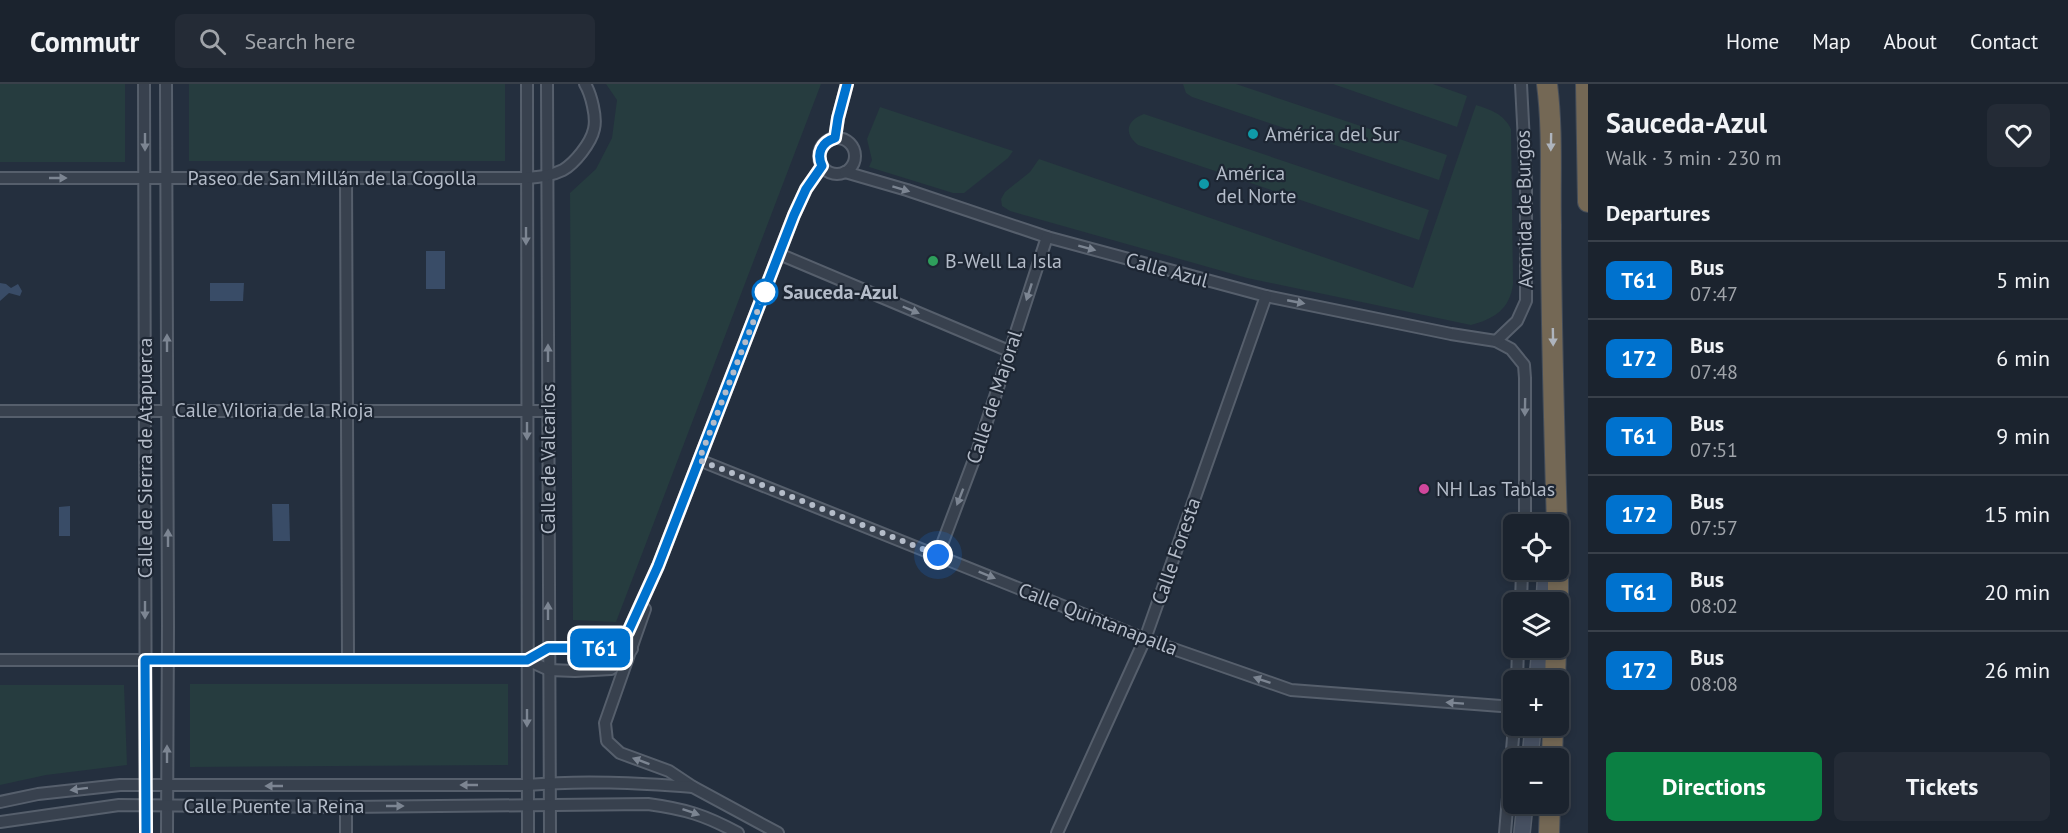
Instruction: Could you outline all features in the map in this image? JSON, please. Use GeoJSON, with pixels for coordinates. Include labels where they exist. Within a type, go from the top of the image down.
{"type":"FeatureCollection","features":[{"type":"Feature","properties":{"kind":"highway"},"geometry":{"type":"LineString","coordinates":[[1547,84],[1552,122],[1550,224],[1557,514]]}},
{"type":"Feature","properties":{"kind":"highway"},"geometry":{"type":"LineString","coordinates":[[1584,89],[1588,202]]}},
{"type":"Feature","properties":{"kind":"highway"},"geometry":{"type":"LineString","coordinates":[[1549,833],[1550,814]]}},
{"type":"Feature","properties":{"kind":"street","name":"Calle de Sierra de Atapuerca"},"geometry":{"type":"LineString","coordinates":[[144,84],[146,833]]}},
{"type":"Feature","properties":{"kind":"street","name":"Calle de Sierra de Atapuerca"},"geometry":{"type":"LineString","coordinates":[[166,84],[167,833]]}},
{"type":"Feature","properties":{"kind":"street","name":"Calle de Valcarlos"},"geometry":{"type":"LineString","coordinates":[[526,84],[528,833]]}},
{"type":"Feature","properties":{"kind":"street","name":"Calle de Valcarlos"},"geometry":{"type":"LineString","coordinates":[[548,84],[550,833]]}},
{"type":"Feature","properties":{"kind":"street","name":"Paseo de San Millán de la Cogolla"},"geometry":{"type":"LineString","coordinates":[[0,178],[526,178],[548,176],[564,170],[581,155],[594,129],[592,94],[585,84]]}},
{"type":"Feature","properties":{"kind":"street"},"geometry":{"type":"LineString","coordinates":[[835,138],[847,84]]}},
{"type":"Feature","properties":{"kind":"street","name":"Avenida de Burgos"},"geometry":{"type":"LineString","coordinates":[[1496,341],[1517,321],[1526,301],[1526,181],[1521,84]]}},
{"type":"Feature","properties":{"kind":"street"},"geometry":{"type":"LineString","coordinates":[[835,138],[845,140],[854,151],[854,160],[849,169],[837,174],[829,172],[820,161],[824,144],[835,138]]}},
{"type":"Feature","properties":{"kind":"street"},"geometry":{"type":"LineString","coordinates":[[527,660],[548,648],[602,648],[616,642],[628,632],[658,566],[806,189],[822,166]]}},
{"type":"Feature","properties":{"kind":"street","name":"Calle Azul"},"geometry":{"type":"LineString","coordinates":[[845,172],[908,190],[1047,237],[1266,296],[1496,341]]}},
{"type":"Feature","properties":{"kind":"street"},"geometry":{"type":"LineString","coordinates":[[346,178],[348,659]]}},
{"type":"Feature","properties":{"kind":"street","name":"Calle de Majoral"},"geometry":{"type":"LineString","coordinates":[[938,555],[978,449],[1047,237]]}},
{"type":"Feature","properties":{"kind":"street"},"geometry":{"type":"LineString","coordinates":[[780,254],[1010,351]]}},
{"type":"Feature","properties":{"kind":"street","name":"Calle Foresta"},"geometry":{"type":"LineString","coordinates":[[1057,833],[1145,639],[1266,296]]}},
{"type":"Feature","properties":{"kind":"street"},"geometry":{"type":"LineString","coordinates":[[1496,341],[1511,349],[1524,365],[1526,378],[1525,514]]}},
{"type":"Feature","properties":{"kind":"street"},"geometry":{"type":"LineString","coordinates":[[1548,514],[1553,401]]}},
{"type":"Feature","properties":{"kind":"street","name":"Calle Viloria de la Rioja"},"geometry":{"type":"LineString","coordinates":[[0,411],[548,411]]}},
{"type":"Feature","properties":{"kind":"street","name":"Calle Quintanapalla"},"geometry":{"type":"LineString","coordinates":[[699,460],[1145,639],[1291,690],[1503,706]]}},
{"type":"Feature","properties":{"kind":"street"},"geometry":{"type":"LineString","coordinates":[[658,566],[632,649],[605,723],[607,741],[620,753],[669,771],[759,828],[778,833]]}},
{"type":"Feature","properties":{"kind":"street"},"geometry":{"type":"LineString","coordinates":[[0,660],[527,660],[549,670],[575,671],[611,669],[621,662],[632,649]]}},
{"type":"Feature","properties":{"kind":"street"},"geometry":{"type":"LineString","coordinates":[[1505,833],[1513,736]]}},
{"type":"Feature","properties":{"kind":"street","name":"Calle Puente la Reina"},"geometry":{"type":"LineString","coordinates":[[0,802],[38,794],[120,785],[636,783],[693,787]]}},
{"type":"Feature","properties":{"kind":"street","name":"Calle Puente la Reina"},"geometry":{"type":"LineString","coordinates":[[0,822],[119,805],[346,807],[648,804],[682,809],[716,821],[738,833]]}},
{"type":"Feature","properties":{"kind":"street"},"geometry":{"type":"LineString","coordinates":[[346,807],[346,833]]}},
{"type":"Feature","properties":{"kind":"street"},"geometry":{"type":"LineString","coordinates":[[1522,833],[1524,814]]}},
{"type":"Feature","properties":{"kind":"green space"},"geometry":{"type":"Polygon","coordinates":[[[0,84],[125,84],[125,162],[0,162],[0,84]]]}},
{"type":"Feature","properties":{"kind":"green space"},"geometry":{"type":"Polygon","coordinates":[[[189,84],[505,84],[505,161],[189,161],[189,84]]]}},
{"type":"Feature","properties":{"kind":"green space"},"geometry":{"type":"Polygon","coordinates":[[[606,84],[821,84],[616,622],[573,620],[570,193],[596,169],[612,138],[617,100],[606,84]]]}},
{"type":"Feature","properties":{"kind":"green space"},"geometry":{"type":"Polygon","coordinates":[[[1183,84],[1236,84],[1447,155],[1439,180],[1192,97],[1186,93],[1183,84]]]}},
{"type":"Feature","properties":{"kind":"green space"},"geometry":{"type":"Polygon","coordinates":[[[1333,84],[1433,84],[1467,96],[1457,127],[1333,84]]]}},
{"type":"Feature","properties":{"kind":"green space"},"geometry":{"type":"Polygon","coordinates":[[[1476,105],[1501,116],[1511,129],[1513,284],[1508,300],[1500,312],[1487,320],[1471,325],[1247,278],[1010,211],[1002,206],[1001,199],[1005,192],[1030,172],[1039,159],[1413,288],[1476,105]]]}},
{"type":"Feature","properties":{"kind":"green space"},"geometry":{"type":"Polygon","coordinates":[[[880,107],[1013,151],[1008,158],[964,193],[953,193],[869,167],[872,160],[867,139],[880,107]]]}},
{"type":"Feature","properties":{"kind":"green space"},"geometry":{"type":"Polygon","coordinates":[[[1144,114],[1429,210],[1419,240],[1138,145],[1130,136],[1129,127],[1134,120],[1144,114]]]}},
{"type":"Feature","properties":{"kind":"green space"},"geometry":{"type":"Polygon","coordinates":[[[190,684],[508,684],[508,765],[190,767],[190,684]]]}},
{"type":"Feature","properties":{"kind":"green space"},"geometry":{"type":"Polygon","coordinates":[[[0,685],[124,685],[127,765],[46,775],[0,785],[0,685]]]}},
{"type":"Feature","properties":{"kind":"water"},"geometry":{"type":"Polygon","coordinates":[[[426,251],[445,251],[445,289],[426,289],[426,251]]]}},
{"type":"Feature","properties":{"kind":"water"},"geometry":{"type":"Polygon","coordinates":[[[0,283],[11,288],[18,284],[22,291],[20,296],[9,293],[0,301],[0,283]]]}},
{"type":"Feature","properties":{"kind":"water"},"geometry":{"type":"Polygon","coordinates":[[[210,283],[244,283],[243,301],[210,301],[210,283]]]}},
{"type":"Feature","properties":{"kind":"water"},"geometry":{"type":"Polygon","coordinates":[[[272,504],[289,504],[290,541],[273,541],[272,504]]]}},
{"type":"Feature","properties":{"kind":"water"},"geometry":{"type":"Polygon","coordinates":[[[70,506],[70,536],[59,536],[59,507],[70,506]]]}},
{"type":"Feature","properties":{"kind":"bus line","name":"T61"},"geometry":{"type":"LineString","coordinates":[[146,833],[145,660],[527,660],[548,648],[602,648],[616,642],[628,632],[658,566],[794,215],[806,189],[822,166],[819,155],[821,149],[829,140],[835,138],[847,84]]}},
{"type":"Feature","properties":{"kind":"place","name":"América del Sur"},"geometry":{"type":"Point","coordinates":[1253,134]}},
{"type":"Feature","properties":{"kind":"place","name":"América del Norte"},"geometry":{"type":"Point","coordinates":[1204,184]}},
{"type":"Feature","properties":{"kind":"place","name":"B-Well La Isla"},"geometry":{"type":"Point","coordinates":[933,261]}},
{"type":"Feature","properties":{"kind":"place","name":"Sauceda-Azul"},"geometry":{"type":"Point","coordinates":[765,292]}},
{"type":"Feature","properties":{"kind":"place","name":"NH Las Tablas"},"geometry":{"type":"Point","coordinates":[1424,489]}},
{"type":"Feature","properties":{"kind":"route"},"geometry":{"type":"LineString","coordinates":[[765,292],[699,460],[938,555]]}}]}
